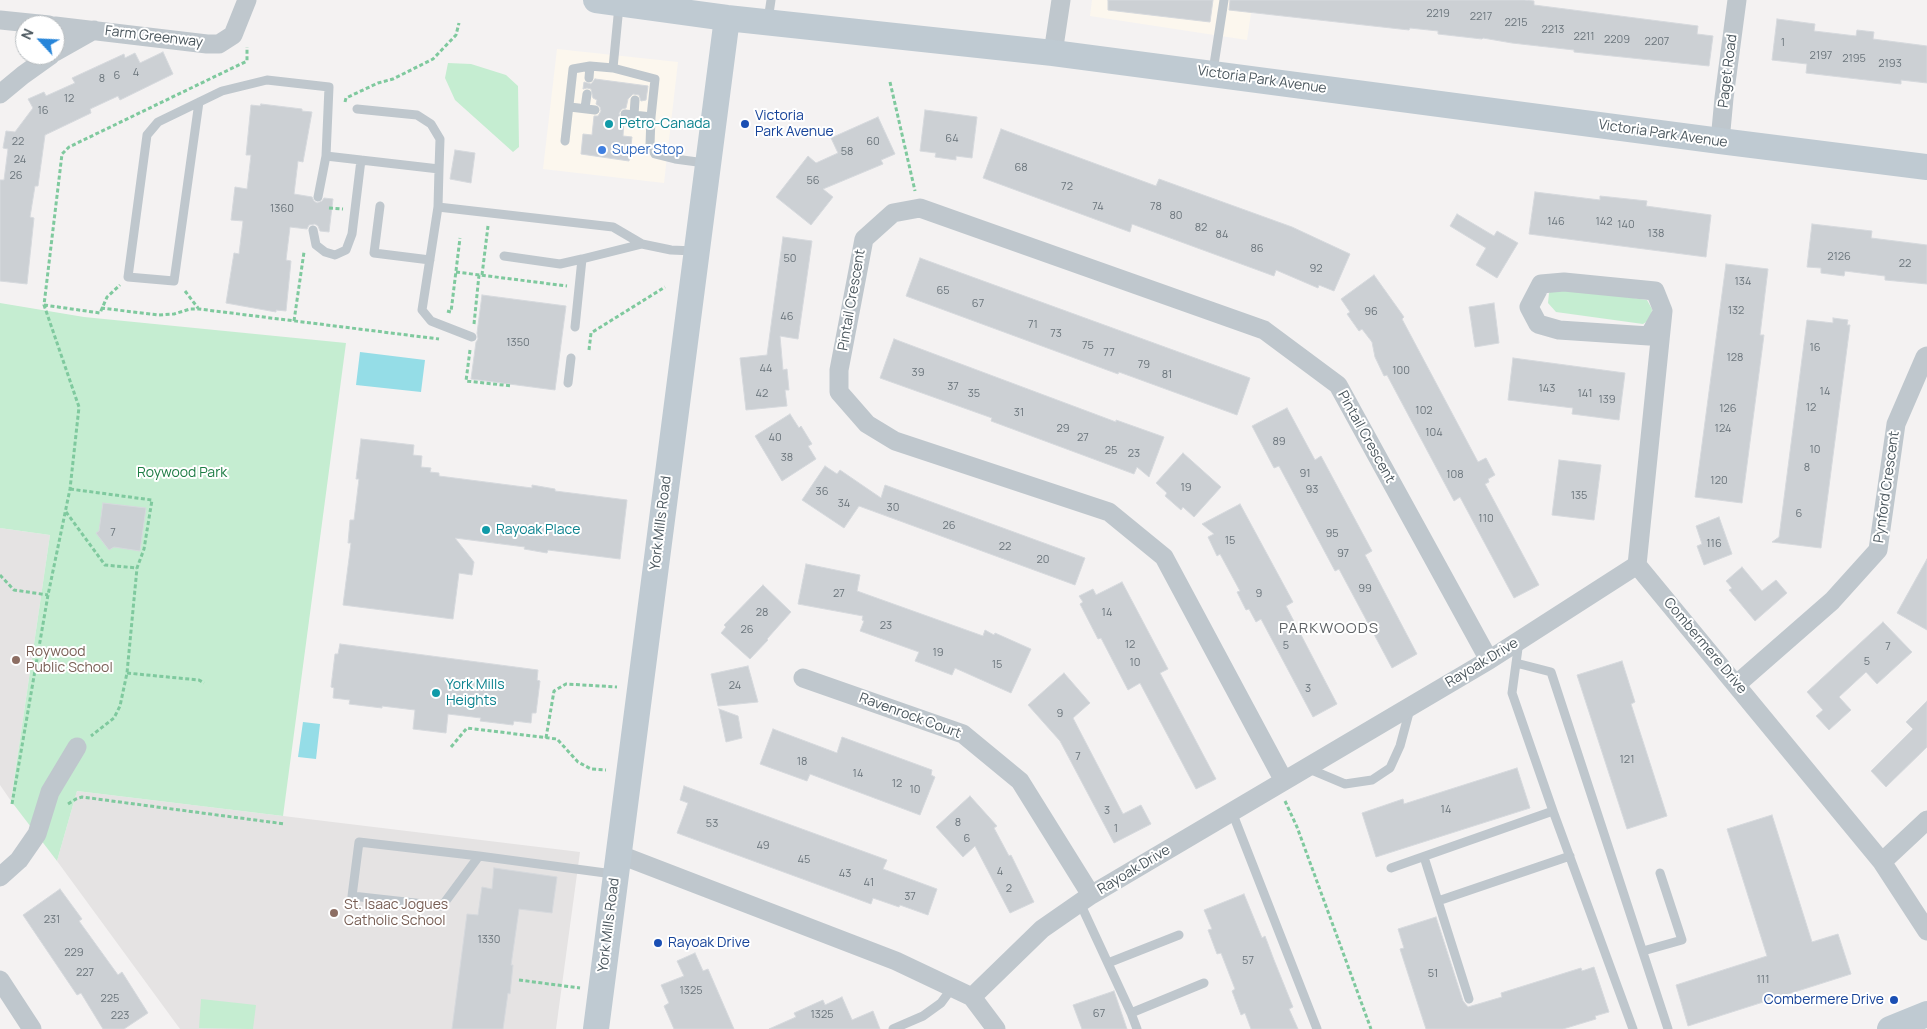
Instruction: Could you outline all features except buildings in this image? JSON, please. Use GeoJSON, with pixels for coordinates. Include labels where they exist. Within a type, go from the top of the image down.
{"type":"FeatureCollection","features":[{"type":"Feature","properties":{"kind":"main road","name":"Victoria Park Avenue"},"geometry":{"type":"LineString","coordinates":[[607,2],[727,18],[769,11],[1213,74],[1927,167]]}},
{"type":"Feature","properties":{"kind":"main road","name":"York Mills Road"},"geometry":{"type":"LineString","coordinates":[[596,1029],[727,18]]}},
{"type":"Feature","properties":{"kind":"main road"},"geometry":{"type":"LineString","coordinates":[[1890,1029],[1927,1014]]}},
{"type":"Feature","properties":{"kind":"street","name":"Farm Greenway"},"geometry":{"type":"LineString","coordinates":[[65,27],[220,44],[233,35],[247,0]]}},
{"type":"Feature","properties":{"kind":"street"},"geometry":{"type":"LineString","coordinates":[[1052,52],[1061,0]]}},
{"type":"Feature","properties":{"kind":"street","name":"Paget Road"},"geometry":{"type":"LineString","coordinates":[[1720,141],[1737,0]]}},
{"type":"Feature","properties":{"kind":"street"},"geometry":{"type":"LineString","coordinates":[[0,20],[15,22]]}},
{"type":"Feature","properties":{"kind":"street","name":"Farm Greenway"},"geometry":{"type":"LineString","coordinates":[[65,46],[94,30]]}},
{"type":"Feature","properties":{"kind":"street"},"geometry":{"type":"LineString","coordinates":[[0,94],[37,65]]}},
{"type":"Feature","properties":{"kind":"street","name":"Pintail Crescent"},"geometry":{"type":"LineString","coordinates":[[1281,783],[1164,557],[1109,512],[895,441],[867,424],[840,392],[839,370],[864,239],[893,213],[920,208],[1264,330],[1338,385],[1489,660]]}},
{"type":"Feature","properties":{"kind":"street"},"geometry":{"type":"LineString","coordinates":[[1637,565],[1663,310],[1655,291],[1564,282],[1541,284],[1529,306],[1538,324],[1558,330],[1649,336],[1663,310]]}},
{"type":"Feature","properties":{"kind":"street","name":"Pynford Crescent"},"geometry":{"type":"LineString","coordinates":[[1737,684],[1832,601],[1878,550],[1896,424],[1927,356]]}},
{"type":"Feature","properties":{"kind":"street","name":"Rayoak Drive"},"geometry":{"type":"LineString","coordinates":[[972,997],[1042,929],[1086,899],[1489,660],[1637,565]]}},
{"type":"Feature","properties":{"kind":"street","name":"Combermere Drive"},"geometry":{"type":"LineString","coordinates":[[1637,565],[1882,862],[1927,931]]}},
{"type":"Feature","properties":{"kind":"street","name":"Ravenrock Court"},"geometry":{"type":"LineString","coordinates":[[803,678],[963,734],[1020,781],[1086,899]]}},
{"type":"Feature","properties":{"kind":"street"},"geometry":{"type":"LineString","coordinates":[[0,877],[19,860],[37,834],[50,792],[77,747]]}},
{"type":"Feature","properties":{"kind":"street"},"geometry":{"type":"LineString","coordinates":[[1882,862],[1927,820]]}},
{"type":"Feature","properties":{"kind":"street"},"geometry":{"type":"LineString","coordinates":[[617,864],[896,961],[972,997],[996,1029]]}},
{"type":"Feature","properties":{"kind":"street"},"geometry":{"type":"LineString","coordinates":[[0,980],[32,1029]]}},
{"type":"Feature","properties":{"kind":"lane"},"geometry":{"type":"LineString","coordinates":[[1213,74],[1224,0]]}},
{"type":"Feature","properties":{"kind":"lane"},"geometry":{"type":"LineString","coordinates":[[607,2],[613,68]]}},
{"type":"Feature","properties":{"kind":"lane"},"geometry":{"type":"LineString","coordinates":[[589,78],[590,66]]}},
{"type":"Feature","properties":{"kind":"lane"},"geometry":{"type":"LineString","coordinates":[[565,141],[573,69],[590,66],[613,68],[636,78],[655,79],[650,145],[656,154],[675,159],[708,163]]}},
{"type":"Feature","properties":{"kind":"lane"},"geometry":{"type":"LineString","coordinates":[[200,102],[174,281],[128,277],[146,135],[158,122],[222,91],[267,80],[329,87],[326,156],[318,198]]}},
{"type":"Feature","properties":{"kind":"lane"},"geometry":{"type":"LineString","coordinates":[[586,108],[588,94]]}},
{"type":"Feature","properties":{"kind":"lane"},"geometry":{"type":"LineString","coordinates":[[635,100],[630,115],[651,116]]}},
{"type":"Feature","properties":{"kind":"lane"},"geometry":{"type":"LineString","coordinates":[[570,107],[595,110]]}},
{"type":"Feature","properties":{"kind":"lane"},"geometry":{"type":"LineString","coordinates":[[356,109],[417,115],[431,124],[440,139],[438,207],[422,310],[431,322],[472,337]]}},
{"type":"Feature","properties":{"kind":"lane"},"geometry":{"type":"LineString","coordinates":[[326,156],[439,169]]}},
{"type":"Feature","properties":{"kind":"lane"},"geometry":{"type":"LineString","coordinates":[[313,230],[316,245],[325,252],[335,255],[346,250],[352,234],[361,160]]}},
{"type":"Feature","properties":{"kind":"lane"},"geometry":{"type":"LineString","coordinates":[[380,206],[374,252],[430,260]]}},
{"type":"Feature","properties":{"kind":"lane"},"geometry":{"type":"LineString","coordinates":[[438,207],[613,227],[642,244],[671,250],[696,251]]}},
{"type":"Feature","properties":{"kind":"lane"},"geometry":{"type":"LineString","coordinates":[[504,256],[560,264],[642,244]]}},
{"type":"Feature","properties":{"kind":"lane"},"geometry":{"type":"LineString","coordinates":[[574,327],[582,258]]}},
{"type":"Feature","properties":{"kind":"lane"},"geometry":{"type":"LineString","coordinates":[[568,383],[571,358]]}},
{"type":"Feature","properties":{"kind":"lane"},"geometry":{"type":"LineString","coordinates":[[1519,641],[1512,694],[1553,812],[1633,1029]]}},
{"type":"Feature","properties":{"kind":"lane"},"geometry":{"type":"LineString","coordinates":[[1516,663],[1551,672],[1668,1029]]}},
{"type":"Feature","properties":{"kind":"lane"},"geometry":{"type":"LineString","coordinates":[[1307,768],[1345,784],[1372,780],[1390,768],[1400,746],[1411,706]]}},
{"type":"Feature","properties":{"kind":"lane"},"geometry":{"type":"LineString","coordinates":[[1232,812],[1317,1029]]}},
{"type":"Feature","properties":{"kind":"lane"},"geometry":{"type":"LineString","coordinates":[[1391,868],[1553,812]]}},
{"type":"Feature","properties":{"kind":"lane"},"geometry":{"type":"LineString","coordinates":[[479,856],[442,906],[352,896],[359,842],[479,856],[617,864]]}},
{"type":"Feature","properties":{"kind":"lane"},"geometry":{"type":"LineString","coordinates":[[1438,900],[1570,856]]}},
{"type":"Feature","properties":{"kind":"lane"},"geometry":{"type":"LineString","coordinates":[[1424,857],[1469,999]]}},
{"type":"Feature","properties":{"kind":"lane"},"geometry":{"type":"LineString","coordinates":[[1643,950],[1682,940],[1660,873]]}},
{"type":"Feature","properties":{"kind":"lane"},"geometry":{"type":"LineString","coordinates":[[1086,899],[1108,963],[1137,1029]]}},
{"type":"Feature","properties":{"kind":"lane"},"geometry":{"type":"LineString","coordinates":[[1108,963],[1179,935]]}},
{"type":"Feature","properties":{"kind":"lane"},"geometry":{"type":"LineString","coordinates":[[1131,1013],[1204,984]]}},
{"type":"Feature","properties":{"kind":"lane"},"geometry":{"type":"LineString","coordinates":[[894,1029],[929,1011],[941,1002],[952,988]]}},
{"type":"Feature","properties":{"kind":"path"},"geometry":{"type":"LineString","coordinates":[[345,105],[346,98],[378,83],[394,79],[433,59],[456,35],[459,23]]}},
{"type":"Feature","properties":{"kind":"path"},"geometry":{"type":"LineString","coordinates":[[12,804],[59,535],[70,489],[79,407],[44,305],[62,154],[69,146],[246,61],[248,41]]}},
{"type":"Feature","properties":{"kind":"path"},"geometry":{"type":"LineString","coordinates":[[890,82],[920,208]]}},
{"type":"Feature","properties":{"kind":"path"},"geometry":{"type":"LineString","coordinates":[[329,208],[346,210]]}},
{"type":"Feature","properties":{"kind":"path"},"geometry":{"type":"LineString","coordinates":[[443,310],[451,312],[460,238]]}},
{"type":"Feature","properties":{"kind":"path"},"geometry":{"type":"LineString","coordinates":[[482,275],[486,240]]}},
{"type":"Feature","properties":{"kind":"path"},"geometry":{"type":"LineString","coordinates":[[294,321],[305,246]]}},
{"type":"Feature","properties":{"kind":"path"},"geometry":{"type":"LineString","coordinates":[[456,272],[572,288]]}},
{"type":"Feature","properties":{"kind":"path"},"geometry":{"type":"LineString","coordinates":[[44,305],[100,313],[107,297],[128,277]]}},
{"type":"Feature","properties":{"kind":"path"},"geometry":{"type":"LineString","coordinates":[[589,350],[591,333],[665,287]]}},
{"type":"Feature","properties":{"kind":"path"},"geometry":{"type":"LineString","coordinates":[[185,291],[199,308]]}},
{"type":"Feature","properties":{"kind":"path"},"geometry":{"type":"LineString","coordinates":[[101,308],[158,316],[174,314],[190,308],[199,308],[439,340]]}},
{"type":"Feature","properties":{"kind":"path"},"geometry":{"type":"LineString","coordinates":[[70,489],[152,500],[144,549],[138,568],[127,673],[120,706],[108,725],[77,747]]}},
{"type":"Feature","properties":{"kind":"path"},"geometry":{"type":"LineString","coordinates":[[65,512],[106,565],[138,568]]}},
{"type":"Feature","properties":{"kind":"path"},"geometry":{"type":"LineString","coordinates":[[0,574],[14,590],[48,595]]}},
{"type":"Feature","properties":{"kind":"path"},"geometry":{"type":"LineString","coordinates":[[127,673],[204,682]]}},
{"type":"Feature","properties":{"kind":"path"},"geometry":{"type":"LineString","coordinates":[[546,738],[554,691],[566,684],[617,687]]}},
{"type":"Feature","properties":{"kind":"path"},"geometry":{"type":"LineString","coordinates":[[450,747],[467,728],[557,739],[578,762],[592,769],[606,770]]}},
{"type":"Feature","properties":{"kind":"path"},"geometry":{"type":"LineString","coordinates":[[1281,783],[1371,1029]]}},
{"type":"Feature","properties":{"kind":"path"},"geometry":{"type":"LineString","coordinates":[[68,804],[82,797],[285,824]]}},
{"type":"Feature","properties":{"kind":"path"},"geometry":{"type":"LineString","coordinates":[[519,980],[601,991]]}},
{"type":"Feature","properties":{"kind":"shaded area"},"geometry":{"type":"Polygon","coordinates":[[[1092,0],[1253,0],[1247,40],[1090,16],[1092,0]]]}},
{"type":"Feature","properties":{"kind":"shaded area"},"geometry":{"type":"Polygon","coordinates":[[[557,49],[678,62],[664,183],[543,169],[557,49]]]}},
{"type":"Feature","properties":{"kind":"shaded area","name":"Roywood Public School"},"geometry":{"type":"Polygon","coordinates":[[[0,528],[50,535],[11,801],[0,785],[0,528]]]}},
{"type":"Feature","properties":{"kind":"shaded area","name":"St. Isaac Jogues Catholic School"},"geometry":{"type":"Polygon","coordinates":[[[77,791],[580,852],[556,1029],[180,1029],[57,861],[77,791]]]}},
{"type":"Feature","properties":{"kind":"green space"},"geometry":{"type":"Polygon","coordinates":[[[448,63],[471,64],[506,75],[518,86],[519,147],[513,152],[455,100],[445,78],[448,63]]]}},
{"type":"Feature","properties":{"kind":"green space"},"geometry":{"type":"Polygon","coordinates":[[[1557,287],[1647,300],[1652,309],[1651,319],[1643,324],[1556,312],[1548,303],[1549,293],[1557,287]]]}},
{"type":"Feature","properties":{"kind":"green space","name":"Roywood Park"},"geometry":{"type":"Polygon","coordinates":[[[0,303],[84,317],[346,343],[283,816],[77,791],[57,861],[11,801],[50,535],[0,528],[0,303]]]}},
{"type":"Feature","properties":{"kind":"green space"},"geometry":{"type":"Polygon","coordinates":[[[201,999],[256,1005],[253,1029],[199,1028],[201,999]]]}},
{"type":"Feature","properties":{"kind":"water"},"geometry":{"type":"Polygon","coordinates":[[[360,352],[425,360],[421,392],[356,385],[360,352]]]}},
{"type":"Feature","properties":{"kind":"water"},"geometry":{"type":"Polygon","coordinates":[[[303,722],[320,724],[316,759],[298,757],[303,722]]]}},
{"type":"Feature","properties":{"kind":"place","name":"Petro-Canada"},"geometry":{"type":"Point","coordinates":[609,124]}},
{"type":"Feature","properties":{"kind":"place","name":"Victoria Park Avenue"},"geometry":{"type":"Point","coordinates":[745,124]}},
{"type":"Feature","properties":{"kind":"place","name":"Super Stop"},"geometry":{"type":"Point","coordinates":[602,150]}},
{"type":"Feature","properties":{"kind":"place","name":"Rayoak Place"},"geometry":{"type":"Point","coordinates":[486,530]}},
{"type":"Feature","properties":{"kind":"place","name":"Roywood Public School"},"geometry":{"type":"Point","coordinates":[16,660]}},
{"type":"Feature","properties":{"kind":"place","name":"York Mills Heights"},"geometry":{"type":"Point","coordinates":[436,693]}},
{"type":"Feature","properties":{"kind":"place","name":"St. Isaac Jogues Catholic School"},"geometry":{"type":"Point","coordinates":[334,913]}},
{"type":"Feature","properties":{"kind":"place","name":"Rayoak Drive"},"geometry":{"type":"Point","coordinates":[658,943]}},
{"type":"Feature","properties":{"kind":"place","name":"Combermere Drive"},"geometry":{"type":"Point","coordinates":[1894,1000]}},
{"type":"Feature","properties":{"kind":"district","name":"PARKWOODS"},"geometry":{"type":"Point","coordinates":[1329,629]}}]}
